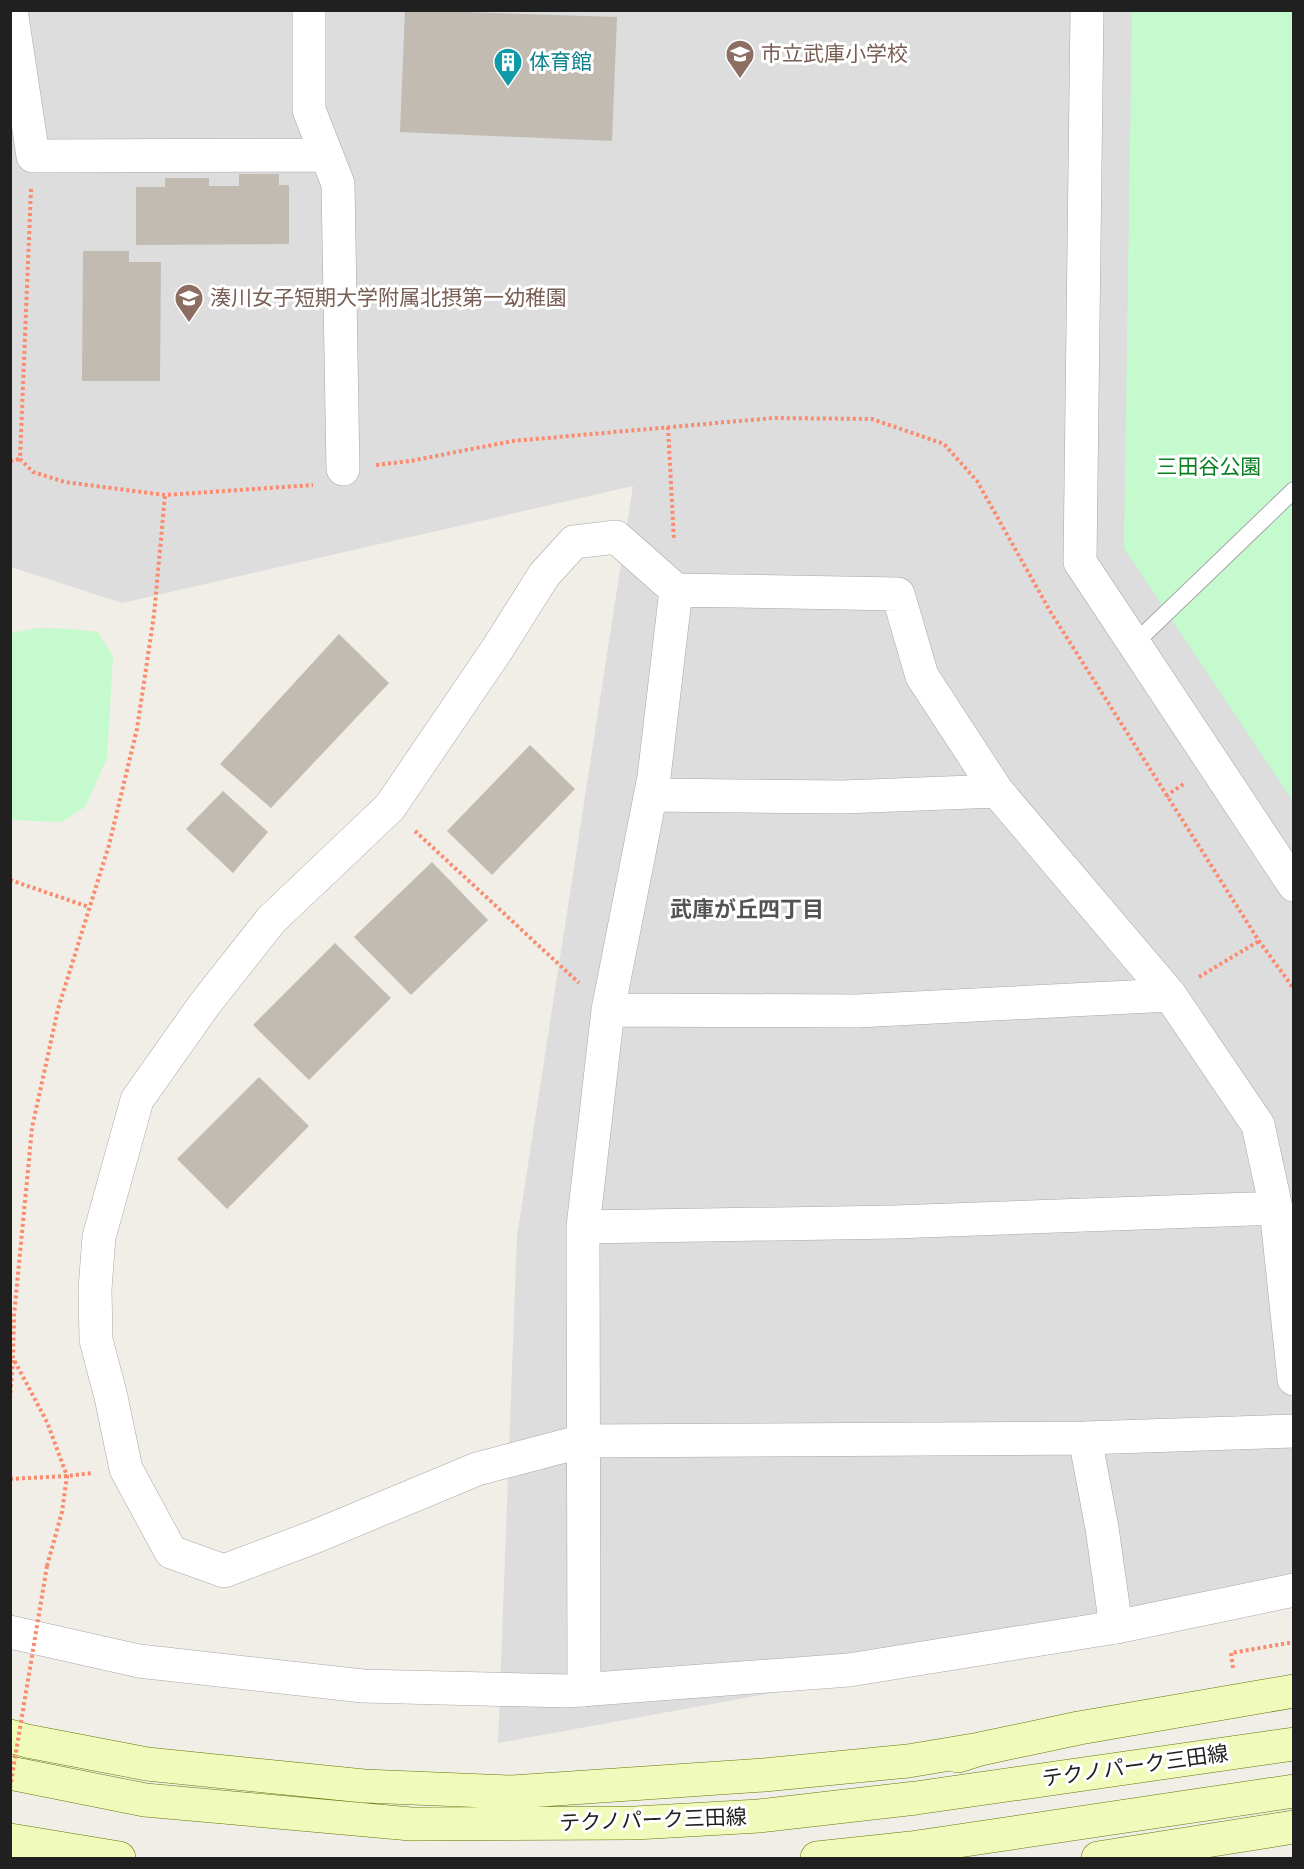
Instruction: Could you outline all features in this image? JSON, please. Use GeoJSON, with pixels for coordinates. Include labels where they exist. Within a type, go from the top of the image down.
{"type":"FeatureCollection","features":[{"type":"Feature","properties":{"kind":"main road"},"geometry":{"type":"LineString","coordinates":[[10,1736],[147,1764],[364,1786],[512,1792],[764,1775],[908,1761],[980,1749],[1079,1728],[1293,1691]]}},
{"type":"Feature","properties":{"kind":"main road","name":"テクノパーク三田線"},"geometry":{"type":"LineString","coordinates":[[10,1773],[145,1800],[411,1824],[635,1822],[759,1816],[916,1798],[1293,1743]]}},
{"type":"Feature","properties":{"kind":"main road"},"geometry":{"type":"LineString","coordinates":[[759,1816],[980,1749]]}},
{"type":"Feature","properties":{"kind":"main road"},"geometry":{"type":"LineString","coordinates":[[818,1858],[911,1848],[1293,1791]]}},
{"type":"Feature","properties":{"kind":"main road"},"geometry":{"type":"LineString","coordinates":[[1098,1858],[1293,1827]]}},
{"type":"Feature","properties":{"kind":"main road"},"geometry":{"type":"LineString","coordinates":[[10,1840],[118,1858]]}},
{"type":"Feature","properties":{"kind":"street"},"geometry":{"type":"LineString","coordinates":[[11,10],[33,156],[326,154]]}},
{"type":"Feature","properties":{"kind":"street"},"geometry":{"type":"LineString","coordinates":[[309,10],[309,110],[338,184],[344,468]]}},
{"type":"Feature","properties":{"kind":"street"},"geometry":{"type":"LineString","coordinates":[[1087,10],[1080,562],[1293,885]]}},
{"type":"Feature","properties":{"kind":"street"},"geometry":{"type":"LineString","coordinates":[[1293,1379],[1276,1208],[1258,1125],[1170,995],[997,791],[922,676],[898,594],[676,590],[616,537],[574,542],[544,575],[498,648],[390,807],[271,920],[204,1005],[137,1100],[99,1236],[95,1289],[96,1340],[126,1469],[171,1552],[224,1570],[314,1537],[477,1469],[583,1441],[1085,1438],[1293,1431]]}},
{"type":"Feature","properties":{"kind":"street"},"geometry":{"type":"LineString","coordinates":[[584,1690],[583,1227],[608,1010],[651,795],[676,590]]}},
{"type":"Feature","properties":{"kind":"street"},"geometry":{"type":"LineString","coordinates":[[651,795],[843,798],[997,791]]}},
{"type":"Feature","properties":{"kind":"street"},"geometry":{"type":"LineString","coordinates":[[608,1010],[856,1011],[1170,995]]}},
{"type":"Feature","properties":{"kind":"street"},"geometry":{"type":"LineString","coordinates":[[583,1227],[895,1222],[1276,1208]]}},
{"type":"Feature","properties":{"kind":"street"},"geometry":{"type":"LineString","coordinates":[[1085,1438],[1102,1528],[1116,1628]]}},
{"type":"Feature","properties":{"kind":"street"},"geometry":{"type":"LineString","coordinates":[[10,1632],[139,1661],[363,1686],[584,1690],[849,1670],[1116,1628],[1293,1590]]}},
{"type":"Feature","properties":{"kind":"lane"},"geometry":{"type":"LineString","coordinates":[[1134,644],[1293,490]]}},
{"type":"Feature","properties":{"kind":"path"},"geometry":{"type":"LineString","coordinates":[[33,156],[20,459],[33,472],[65,483],[165,495],[315,484],[344,468]]}},
{"type":"Feature","properties":{"kind":"path"},"geometry":{"type":"LineString","coordinates":[[668,427],[676,590]]}},
{"type":"Feature","properties":{"kind":"path"},"geometry":{"type":"LineString","coordinates":[[10,461],[20,459]]}},
{"type":"Feature","properties":{"kind":"path"},"geometry":{"type":"LineString","coordinates":[[10,1399],[13,1358],[12,1315],[32,1128],[58,1009],[109,845],[137,729],[154,615],[165,495]]}},
{"type":"Feature","properties":{"kind":"path"},"geometry":{"type":"LineString","coordinates":[[437,853],[608,1010]]}},
{"type":"Feature","properties":{"kind":"path"},"geometry":{"type":"LineString","coordinates":[[10,880],[89,908]]}},
{"type":"Feature","properties":{"kind":"path"},"geometry":{"type":"LineString","coordinates":[[1170,995],[1258,941]]}},
{"type":"Feature","properties":{"kind":"path"},"geometry":{"type":"LineString","coordinates":[[10,1788],[47,1566],[62,1512],[67,1476],[46,1422],[13,1358]]}},
{"type":"Feature","properties":{"kind":"path"},"geometry":{"type":"LineString","coordinates":[[10,1479],[67,1476]]}},
{"type":"Feature","properties":{"kind":"path"},"geometry":{"type":"LineString","coordinates":[[1234,1672],[1231,1653],[1293,1642]]}},
{"type":"Feature","properties":{"kind":"shaded area"},"geometry":{"type":"Polygon","coordinates":[[[11,11],[1293,11],[1293,1598],[498,1743],[517,1236],[633,486],[122,603],[11,567],[11,11]]]}},
{"type":"Feature","properties":{"kind":"green space","name":"三田谷公園"},"geometry":{"type":"Polygon","coordinates":[[[1132,11],[1293,11],[1293,801],[1124,548],[1132,11]]]}},
{"type":"Feature","properties":{"kind":"green space"},"geometry":{"type":"Polygon","coordinates":[[[39,628],[98,632],[113,656],[107,758],[85,807],[61,822],[11,820],[11,633],[39,628]]]}},
{"type":"Feature","properties":{"kind":"building","name":"体育館"},"geometry":{"type":"Polygon","coordinates":[[[405,10],[617,17],[612,141],[400,132],[405,10]]]}},
{"type":"Feature","properties":{"kind":"building"},"geometry":{"type":"Polygon","coordinates":[[[239,174],[279,174],[279,185],[289,185],[289,244],[136,245],[136,187],[165,187],[165,178],[209,178],[209,186],[239,186],[239,174]]]}},
{"type":"Feature","properties":{"kind":"building"},"geometry":{"type":"Polygon","coordinates":[[[83,251],[129,251],[129,262],[161,262],[160,381],[82,381],[83,251]]]}},
{"type":"Feature","properties":{"kind":"building"},"geometry":{"type":"Polygon","coordinates":[[[339,634],[389,683],[271,808],[220,764],[339,634]]]}},
{"type":"Feature","properties":{"kind":"building"},"geometry":{"type":"Polygon","coordinates":[[[530,745],[575,789],[492,875],[447,831],[530,745]]]}},
{"type":"Feature","properties":{"kind":"building"},"geometry":{"type":"Polygon","coordinates":[[[223,791],[268,832],[233,873],[186,829],[223,791]]]}},
{"type":"Feature","properties":{"kind":"building"},"geometry":{"type":"Polygon","coordinates":[[[432,862],[488,920],[411,995],[354,937],[432,862]]]}},
{"type":"Feature","properties":{"kind":"building"},"geometry":{"type":"Polygon","coordinates":[[[335,943],[391,998],[309,1080],[253,1025],[335,943]]]}},
{"type":"Feature","properties":{"kind":"building"},"geometry":{"type":"Polygon","coordinates":[[[259,1077],[309,1126],[227,1209],[177,1159],[259,1077]]]}},
{"type":"Feature","properties":{"kind":"place","name":"市立武庫小学校"},"geometry":{"type":"Point","coordinates":[740,80]}},
{"type":"Feature","properties":{"kind":"place","name":"体育館"},"geometry":{"type":"Point","coordinates":[508,88]}},
{"type":"Feature","properties":{"kind":"place","name":"湊川女子短期大学附属北摂第一幼稚園"},"geometry":{"type":"Point","coordinates":[189,324]}},
{"type":"Feature","properties":{"kind":"district","name":"武庫が丘四丁目"},"geometry":{"type":"Point","coordinates":[747,909]}}]}
